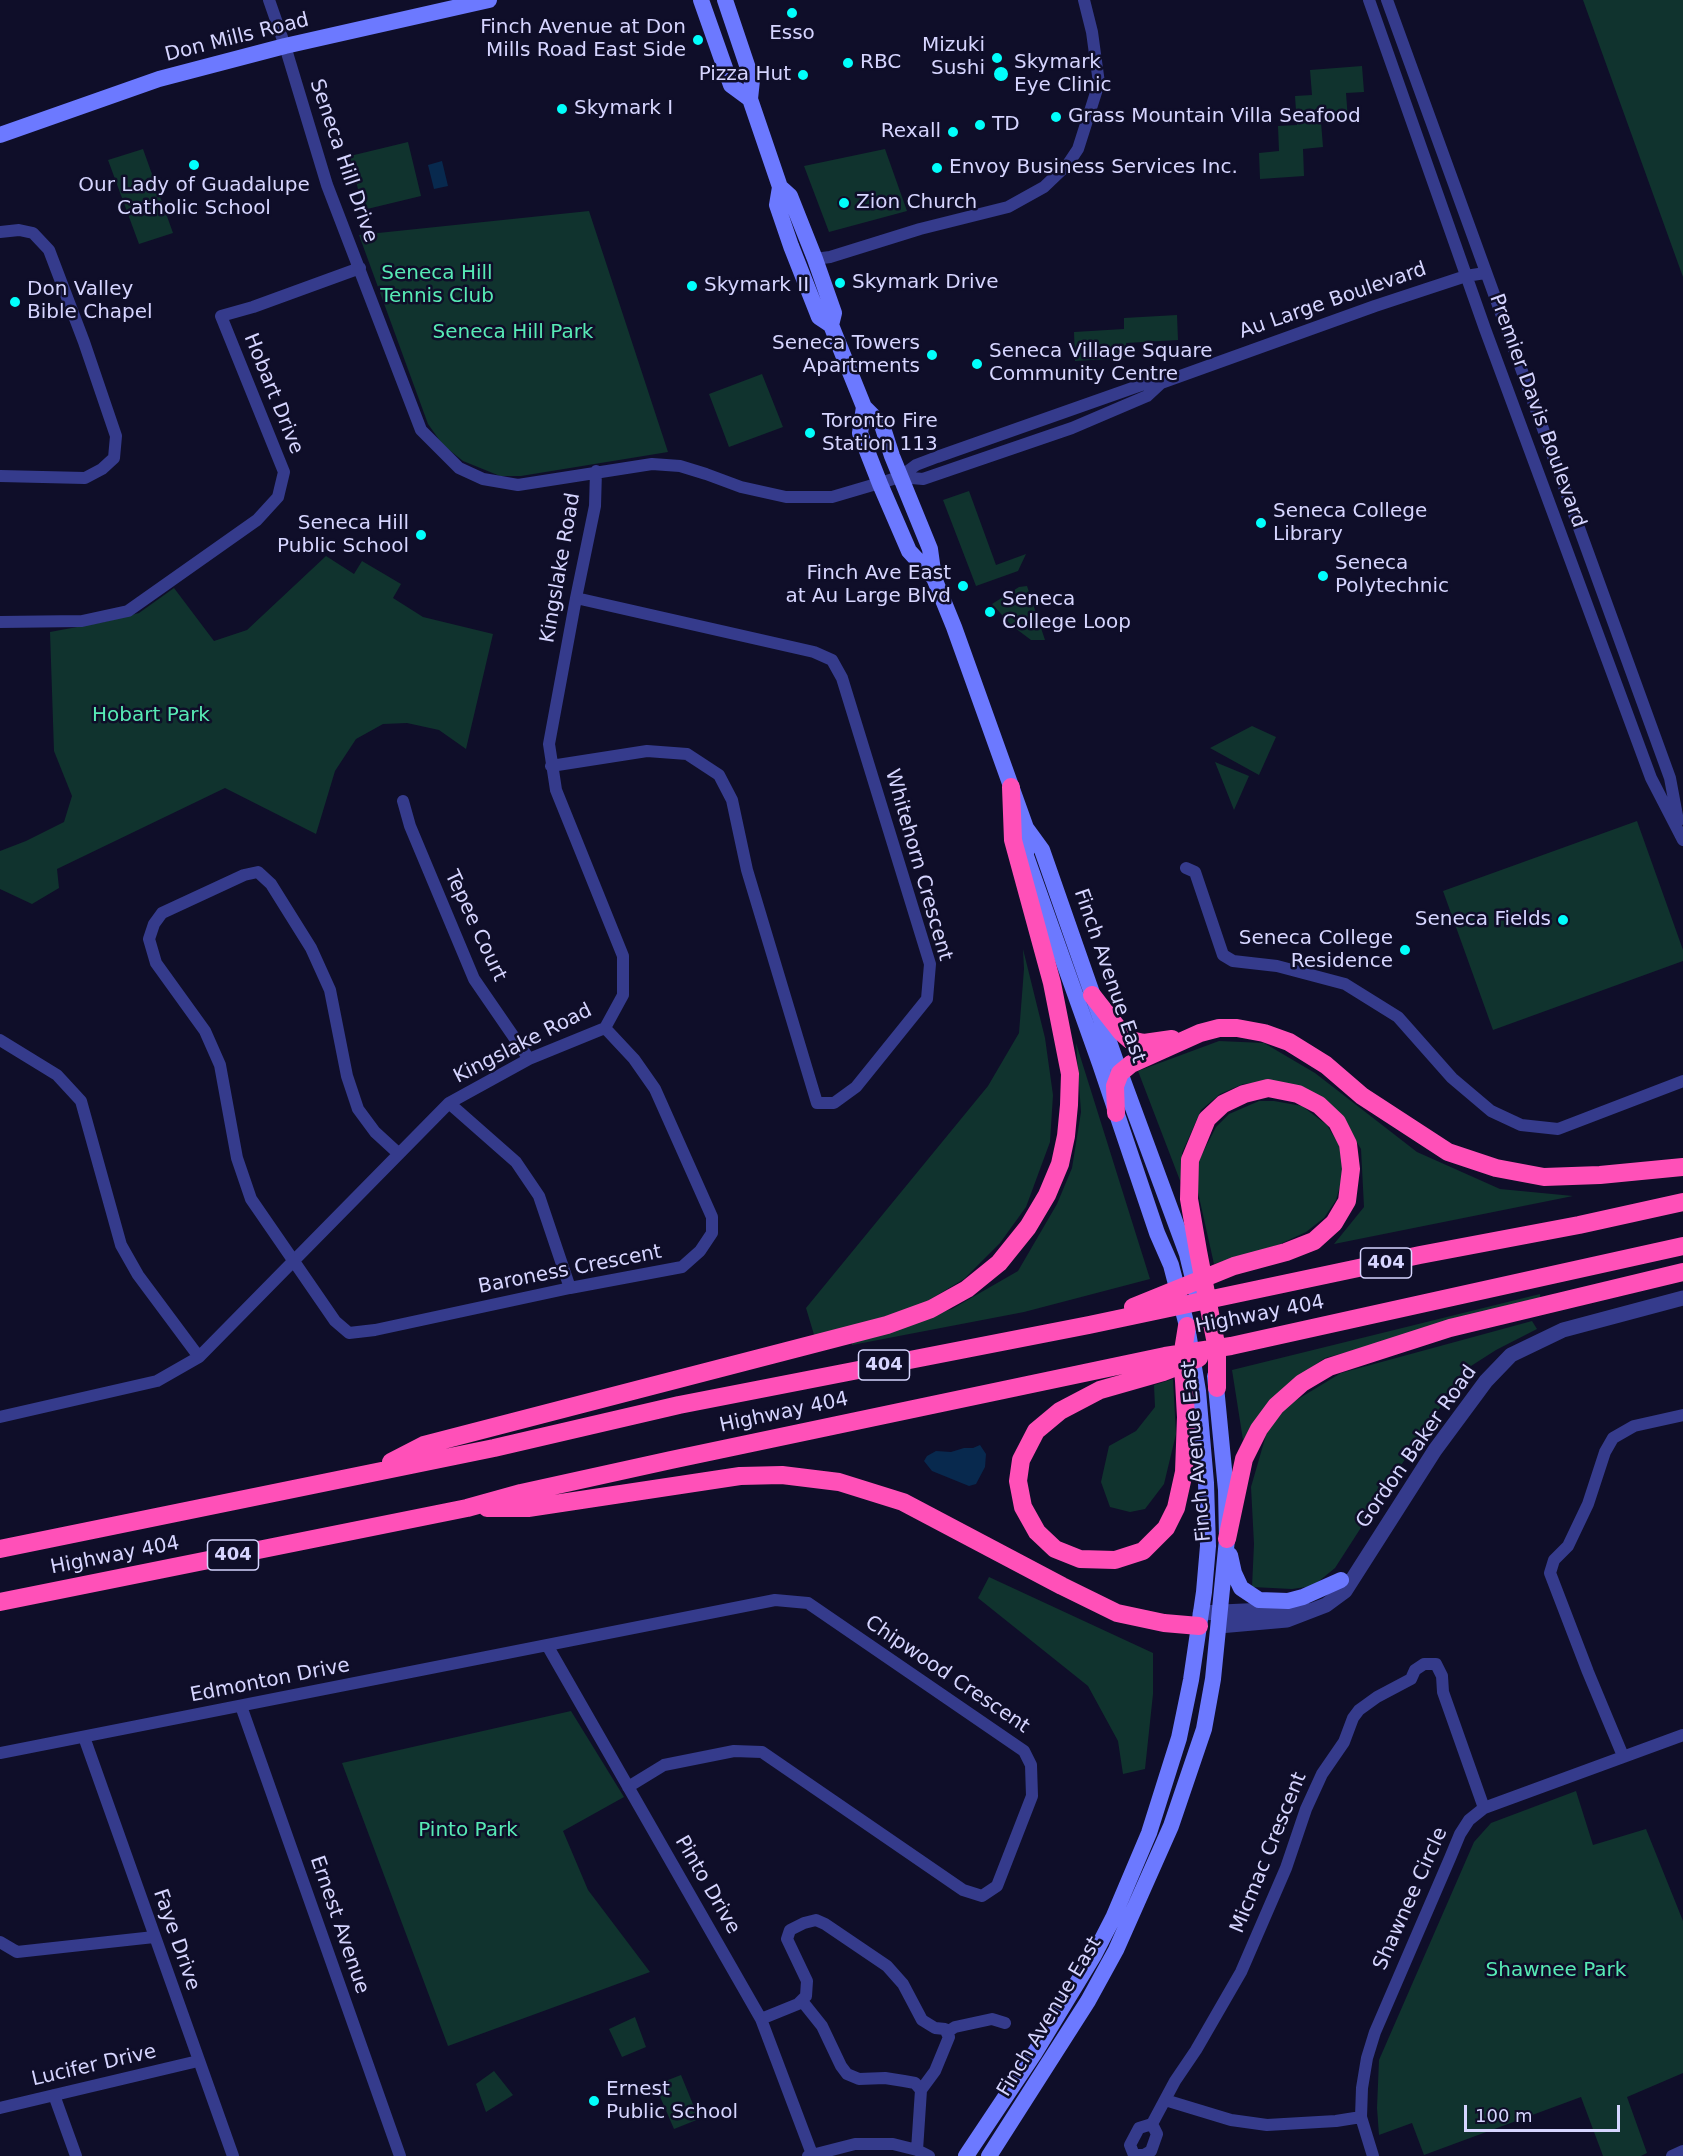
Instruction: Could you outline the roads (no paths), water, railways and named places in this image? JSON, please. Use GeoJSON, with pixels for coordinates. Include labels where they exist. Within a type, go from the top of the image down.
{"type":"FeatureCollection","features":[{"type":"Feature","properties":{"kind":"highway"},"geometry":{"type":"LineString","coordinates":[[374,1471],[424,1445],[887,1325],[931,1309],[967,1289],[999,1263],[1028,1227],[1047,1195],[1062,1155],[1070,1105],[1070,1074],[1052,983],[1013,840],[1011,787]]}},
{"type":"Feature","properties":{"kind":"highway"},"geometry":{"type":"LineString","coordinates":[[1092,995],[1130,1040],[1144,1043],[1156,1042],[1200,1033]]}},
{"type":"Feature","properties":{"kind":"highway"},"geometry":{"type":"LineString","coordinates":[[1116,1113],[1115,1086],[1120,1073],[1131,1064],[1200,1033],[1219,1028],[1237,1028],[1264,1033],[1289,1042],[1326,1065],[1362,1096],[1448,1152],[1496,1168],[1544,1177],[1600,1175],[1683,1167]]}},
{"type":"Feature","properties":{"kind":"highway"},"geometry":{"type":"LineString","coordinates":[[1089,1325],[1234,1266],[1286,1252],[1314,1241],[1334,1223],[1347,1201],[1351,1169],[1348,1144],[1337,1122],[1319,1105],[1298,1094],[1268,1088],[1244,1094],[1223,1104],[1207,1119],[1190,1160],[1189,1199],[1192,1252],[1217,1349],[1217,1388]]}},
{"type":"Feature","properties":{"kind":"highway","name":"Highway 404"},"geometry":{"type":"LineString","coordinates":[[0,1549],[494,1448],[679,1405],[1089,1325],[1683,1202]]}},
{"type":"Feature","properties":{"kind":"highway","name":"Highway 404"},"geometry":{"type":"LineString","coordinates":[[0,1602],[467,1508],[555,1485],[1076,1374],[1165,1356],[1231,1346],[1683,1246]]}},
{"type":"Feature","properties":{"kind":"highway"},"geometry":{"type":"LineString","coordinates":[[1227,1539],[1242,1465],[1259,1429],[1276,1406],[1302,1383],[1329,1367],[1450,1328],[1683,1272]]}},
{"type":"Feature","properties":{"kind":"highway"},"geometry":{"type":"LineString","coordinates":[[1187,1326],[1182,1357],[1191,1386],[1186,1417],[1184,1472],[1176,1508],[1166,1528],[1143,1551],[1115,1560],[1080,1558],[1055,1549],[1037,1532],[1023,1508],[1018,1481],[1021,1460],[1036,1431],[1060,1411],[1100,1390],[1163,1372],[1231,1346]]}},
{"type":"Feature","properties":{"kind":"highway"},"geometry":{"type":"LineString","coordinates":[[467,1508],[528,1508],[740,1476],[782,1476],[839,1482],[903,1502],[1117,1613],[1164,1623],[1200,1619]]}},
{"type":"Feature","properties":{"kind":"main road","name":"Don Mills Road"},"geometry":{"type":"LineString","coordinates":[[0,135],[159,79],[285,46],[489,0]]}},
{"type":"Feature","properties":{"kind":"main road","name":"Finch Avenue East"},"geometry":{"type":"LineString","coordinates":[[701,0],[731,85],[750,99]]}},
{"type":"Feature","properties":{"kind":"main road","name":"Finch Avenue East"},"geometry":{"type":"LineString","coordinates":[[725,0],[752,80],[750,99],[780,188],[777,205],[791,246],[819,317],[831,325],[864,407],[882,425],[900,477],[930,549],[934,578],[954,627],[1026,828],[1042,850],[1120,1073],[1192,1252]]}},
{"type":"Feature","properties":{"kind":"main road","name":"Finch Avenue East"},"geometry":{"type":"LineString","coordinates":[[780,188],[790,196],[815,259],[834,313],[831,325]]}},
{"type":"Feature","properties":{"kind":"main road","name":"Finch Avenue East"},"geometry":{"type":"LineString","coordinates":[[864,407],[860,433],[880,484],[909,551],[934,578]]}},
{"type":"Feature","properties":{"kind":"main road","name":"Finch Avenue East"},"geometry":{"type":"LineString","coordinates":[[1026,828],[1026,856],[1157,1233],[1171,1265],[1187,1326]]}},
{"type":"Feature","properties":{"kind":"main road","name":"Finch Avenue East"},"geometry":{"type":"LineString","coordinates":[[966,2156],[1063,2007],[1113,1918],[1149,1833],[1179,1738],[1200,1619],[1208,1546],[1208,1514],[1191,1386]]}},
{"type":"Feature","properties":{"kind":"main road","name":"Finch Avenue East"},"geometry":{"type":"LineString","coordinates":[[989,2156],[1088,2001],[1116,1950],[1172,1826],[1204,1729],[1220,1619],[1227,1539],[1226,1490],[1217,1388]]}},
{"type":"Feature","properties":{"kind":"main road"},"geometry":{"type":"LineString","coordinates":[[1227,1539],[1234,1573],[1241,1588],[1259,1600],[1288,1600],[1303,1597],[1341,1580]]}},
{"type":"Feature","properties":{"kind":"main road"},"geometry":{"type":"LineString","coordinates":[[1200,1619],[1220,1619]]}},
{"type":"Feature","properties":{"kind":"street","name":"Seneca Hill Drive"},"geometry":{"type":"LineString","coordinates":[[269,0],[327,185],[421,430],[459,468],[483,479],[518,484],[652,464],[680,466],[741,487],[786,497],[832,497],[900,477]]}},
{"type":"Feature","properties":{"kind":"street"},"geometry":{"type":"LineString","coordinates":[[815,259],[830,257],[920,229],[1008,207],[1044,187],[1068,164],[1078,149],[1099,83],[1092,32],[1083,0]]}},
{"type":"Feature","properties":{"kind":"street","name":"Premier Davis Boulevard"},"geometry":{"type":"LineString","coordinates":[[1369,0],[1466,276],[1653,784],[1681,835]]}},
{"type":"Feature","properties":{"kind":"street","name":"Premier Davis Boulevard"},"geometry":{"type":"LineString","coordinates":[[1387,0],[1670,778],[1681,835]]}},
{"type":"Feature","properties":{"kind":"street"},"geometry":{"type":"LineString","coordinates":[[0,232],[19,230],[33,232],[49,250],[116,436],[114,458],[102,469],[86,478],[0,476]]}},
{"type":"Feature","properties":{"kind":"street","name":"Hobart Drive"},"geometry":{"type":"LineString","coordinates":[[0,622],[82,621],[128,611],[256,520],[278,497],[284,472],[221,316],[253,307],[360,268]]}},
{"type":"Feature","properties":{"kind":"street","name":"Au Large Boulevard"},"geometry":{"type":"LineString","coordinates":[[900,477],[923,478],[1072,428],[1148,396],[1161,383],[1366,309],[1466,276],[1485,273]]}},
{"type":"Feature","properties":{"kind":"street","name":"Kingslake Road"},"geometry":{"type":"LineString","coordinates":[[0,1416],[157,1381],[199,1357],[449,1103],[529,1059],[605,1028],[623,994],[622,956],[556,790],[549,744],[596,506],[596,471]]}},
{"type":"Feature","properties":{"kind":"street","name":"Whitehorn Crescent"},"geometry":{"type":"LineString","coordinates":[[551,766],[647,751],[687,754],[719,776],[732,800],[747,870],[817,1102],[834,1103],[856,1087],[927,999],[930,964],[842,678],[832,660],[814,652],[576,598]]}},
{"type":"Feature","properties":{"kind":"street","name":"Tepee Court"},"geometry":{"type":"LineString","coordinates":[[403,801],[410,826],[474,979],[529,1059]]}},
{"type":"Feature","properties":{"kind":"street"},"geometry":{"type":"LineString","coordinates":[[1186,868],[1194,872],[1223,954],[1233,961],[1277,966],[1345,984],[1398,1017],[1452,1078],[1491,1111],[1521,1125],[1558,1129],[1683,1082]]}},
{"type":"Feature","properties":{"kind":"street"},"geometry":{"type":"LineString","coordinates":[[293,1262],[251,1199],[237,1158],[220,1065],[205,1030],[156,963],[149,939],[154,924],[162,913],[244,875],[258,872],[271,884],[311,948],[330,990],[347,1076],[358,1109],[375,1132],[399,1154]]}},
{"type":"Feature","properties":{"kind":"street","name":"Baroness Crescent"},"geometry":{"type":"LineString","coordinates":[[293,1262],[334,1321],[349,1333],[375,1330],[570,1288],[682,1267],[700,1251],[712,1233],[712,1217],[655,1089],[634,1059],[605,1028]]}},
{"type":"Feature","properties":{"kind":"street"},"geometry":{"type":"LineString","coordinates":[[0,1040],[57,1075],[81,1101],[121,1245],[138,1275],[199,1357]]}},
{"type":"Feature","properties":{"kind":"street"},"geometry":{"type":"LineString","coordinates":[[449,1103],[516,1162],[539,1196],[570,1288]]}},
{"type":"Feature","properties":{"kind":"street","name":"Gordon Baker Road"},"geometry":{"type":"LineString","coordinates":[[1220,1619],[1287,1620],[1326,1605],[1344,1590],[1435,1450],[1486,1381],[1511,1354],[1563,1330],[1683,1298]]}},
{"type":"Feature","properties":{"kind":"street"},"geometry":{"type":"LineString","coordinates":[[1623,1756],[1550,1573],[1554,1560],[1568,1546],[1588,1504],[1605,1452],[1613,1438],[1634,1426],[1683,1415]]}},
{"type":"Feature","properties":{"kind":"street","name":"Gordon Baker Road"},"geometry":{"type":"LineString","coordinates":[[1220,1619],[1288,1609],[1319,1598],[1359,1567]]}},
{"type":"Feature","properties":{"kind":"street","name":"Chipwood Crescent"},"geometry":{"type":"LineString","coordinates":[[547,1645],[775,1600],[808,1603],[1024,1751],[1031,1765],[1032,1796],[997,1886],[982,1896],[963,1890],[762,1752],[734,1751],[664,1765],[628,1787]]}},
{"type":"Feature","properties":{"kind":"street","name":"Edmonton Drive"},"geometry":{"type":"LineString","coordinates":[[0,1753],[547,1645]]}},
{"type":"Feature","properties":{"kind":"street","name":"Pinto Drive"},"geometry":{"type":"LineString","coordinates":[[547,1645],[761,2019],[810,2155]]}},
{"type":"Feature","properties":{"kind":"street","name":"Micmac Crescent"},"geometry":{"type":"LineString","coordinates":[[1152,2124],[1241,1972],[1286,1868],[1306,1809],[1322,1774],[1344,1742],[1353,1718],[1359,1710],[1377,1697],[1411,1679],[1415,1670],[1424,1664],[1436,1664],[1442,1676],[1443,1692],[1484,1808]]}},
{"type":"Feature","properties":{"kind":"street","name":"Ernest Avenue"},"geometry":{"type":"LineString","coordinates":[[241,1706],[400,2156]]}},
{"type":"Feature","properties":{"kind":"street","name":"Shawnee Circle"},"geometry":{"type":"LineString","coordinates":[[1373,2156],[1361,2117],[1364,2071],[1375,2032],[1460,1834],[1469,1820],[1484,1808],[1683,1735]]}},
{"type":"Feature","properties":{"kind":"street","name":"Faye Drive"},"geometry":{"type":"LineString","coordinates":[[84,1737],[232,2156]]}},
{"type":"Feature","properties":{"kind":"street"},"geometry":{"type":"LineString","coordinates":[[761,2019],[802,2001],[807,1993],[807,1981],[787,1939],[793,1928],[816,1920],[833,1928],[887,1966],[903,1984],[922,2020],[947,2032]]}},
{"type":"Feature","properties":{"kind":"street"},"geometry":{"type":"LineString","coordinates":[[0,1942],[17,1952],[154,1936]]}},
{"type":"Feature","properties":{"kind":"street"},"geometry":{"type":"LineString","coordinates":[[802,2001],[822,2026],[847,2074],[859,2079],[897,2079],[915,2084],[921,2090]]}},
{"type":"Feature","properties":{"kind":"street"},"geometry":{"type":"LineString","coordinates":[[947,2032],[955,2027],[992,2019],[1005,2023]]}},
{"type":"Feature","properties":{"kind":"street"},"geometry":{"type":"LineString","coordinates":[[917,2150],[921,2090],[939,2062],[948,2040],[947,2032]]}},
{"type":"Feature","properties":{"kind":"street","name":"Lucifer Drive"},"geometry":{"type":"LineString","coordinates":[[0,2108],[198,2061]]}},
{"type":"Feature","properties":{"kind":"street"},"geometry":{"type":"LineString","coordinates":[[54,2095],[76,2156]]}},
{"type":"Feature","properties":{"kind":"street"},"geometry":{"type":"LineString","coordinates":[[1165,2100],[1231,2120],[1268,2125],[1336,2121],[1361,2117]]}},
{"type":"Feature","properties":{"kind":"street"},"geometry":{"type":"LineString","coordinates":[[810,2155],[855,2144],[893,2144],[917,2150],[929,2156]]}},
{"type":"Feature","properties":{"kind":"street"},"geometry":{"type":"LineString","coordinates":[[1672,2156],[1683,2151]]}},
{"type":"Feature","properties":{"kind":"water"},"geometry":{"type":"Polygon","coordinates":[[[442,161],[448,186],[434,189],[428,165],[442,161]]]}},
{"type":"Feature","properties":{"kind":"water"},"geometry":{"type":"Polygon","coordinates":[[[980,1445],[986,1454],[985,1467],[976,1484],[969,1486],[932,1471],[924,1461],[927,1456],[936,1451],[951,1452],[980,1445]]]}},
{"type":"Feature","properties":{"kind":"place","name":"Esso"},"geometry":{"type":"Point","coordinates":[792,13]}},
{"type":"Feature","properties":{"kind":"place","name":"Finch Avenue at Don Mills Road East Side"},"geometry":{"type":"Point","coordinates":[698,40]}},
{"type":"Feature","properties":{"kind":"place","name":"Mizuki Sushi"},"geometry":{"type":"Point","coordinates":[997,58]}},
{"type":"Feature","properties":{"kind":"place","name":"RBC"},"geometry":{"type":"Point","coordinates":[848,63]}},
{"type":"Feature","properties":{"kind":"place","name":"Skymark Eye Clinic"},"geometry":{"type":"Point","coordinates":[1001,74]}},
{"type":"Feature","properties":{"kind":"place","name":"Pizza Hut"},"geometry":{"type":"Point","coordinates":[803,75]}},
{"type":"Feature","properties":{"kind":"place","name":"Skymark I"},"geometry":{"type":"Point","coordinates":[562,109]}},
{"type":"Feature","properties":{"kind":"place","name":"Grass Mountain Villa Seafood"},"geometry":{"type":"Point","coordinates":[1056,117]}},
{"type":"Feature","properties":{"kind":"place","name":"TD"},"geometry":{"type":"Point","coordinates":[980,125]}},
{"type":"Feature","properties":{"kind":"place","name":"Rexall"},"geometry":{"type":"Point","coordinates":[953,132]}},
{"type":"Feature","properties":{"kind":"place","name":"Our Lady of Guadalupe Catholic School"},"geometry":{"type":"Point","coordinates":[194,165]}},
{"type":"Feature","properties":{"kind":"place","name":"Envoy Business Services Inc."},"geometry":{"type":"Point","coordinates":[937,168]}},
{"type":"Feature","properties":{"kind":"place","name":"Zion Church"},"geometry":{"type":"Point","coordinates":[844,203]}},
{"type":"Feature","properties":{"kind":"place","name":"Skymark Drive"},"geometry":{"type":"Point","coordinates":[840,283]}},
{"type":"Feature","properties":{"kind":"place","name":"Skymark II"},"geometry":{"type":"Point","coordinates":[692,286]}},
{"type":"Feature","properties":{"kind":"place","name":"Don Valley Bible Chapel"},"geometry":{"type":"Point","coordinates":[15,302]}},
{"type":"Feature","properties":{"kind":"place","name":"Seneca Towers Apartments"},"geometry":{"type":"Point","coordinates":[932,355]}},
{"type":"Feature","properties":{"kind":"place","name":"Seneca Village Square Community Centre"},"geometry":{"type":"Point","coordinates":[977,364]}},
{"type":"Feature","properties":{"kind":"place","name":"Toronto Fire Station 113"},"geometry":{"type":"Point","coordinates":[810,433]}},
{"type":"Feature","properties":{"kind":"place","name":"Seneca College Library"},"geometry":{"type":"Point","coordinates":[1261,523]}},
{"type":"Feature","properties":{"kind":"place","name":"Seneca Hill Public School"},"geometry":{"type":"Point","coordinates":[421,535]}},
{"type":"Feature","properties":{"kind":"place","name":"Seneca Polytechnic"},"geometry":{"type":"Point","coordinates":[1323,576]}},
{"type":"Feature","properties":{"kind":"place","name":"Finch Ave East at Au Large Blvd"},"geometry":{"type":"Point","coordinates":[963,586]}},
{"type":"Feature","properties":{"kind":"place","name":"Seneca College Loop"},"geometry":{"type":"Point","coordinates":[990,612]}},
{"type":"Feature","properties":{"kind":"place","name":"Seneca Fields"},"geometry":{"type":"Point","coordinates":[1563,920]}},
{"type":"Feature","properties":{"kind":"place","name":"Seneca College Residence"},"geometry":{"type":"Point","coordinates":[1405,950]}},
{"type":"Feature","properties":{"kind":"place","name":"Ernest Public School"},"geometry":{"type":"Point","coordinates":[594,2101]}},
{"type":"Feature","properties":{"kind":"park label","name":"Seneca Hill Tennis Club"},"geometry":{"type":"Point","coordinates":[437,286]}},
{"type":"Feature","properties":{"kind":"park label","name":"Seneca Hill Park"},"geometry":{"type":"Point","coordinates":[513,333]}},
{"type":"Feature","properties":{"kind":"park label","name":"Hobart Park"},"geometry":{"type":"Point","coordinates":[151,716]}},
{"type":"Feature","properties":{"kind":"park label","name":"Pinto Park"},"geometry":{"type":"Point","coordinates":[468,1831]}},
{"type":"Feature","properties":{"kind":"park label","name":"Shawnee Park"},"geometry":{"type":"Point","coordinates":[1556,1971]}}]}
